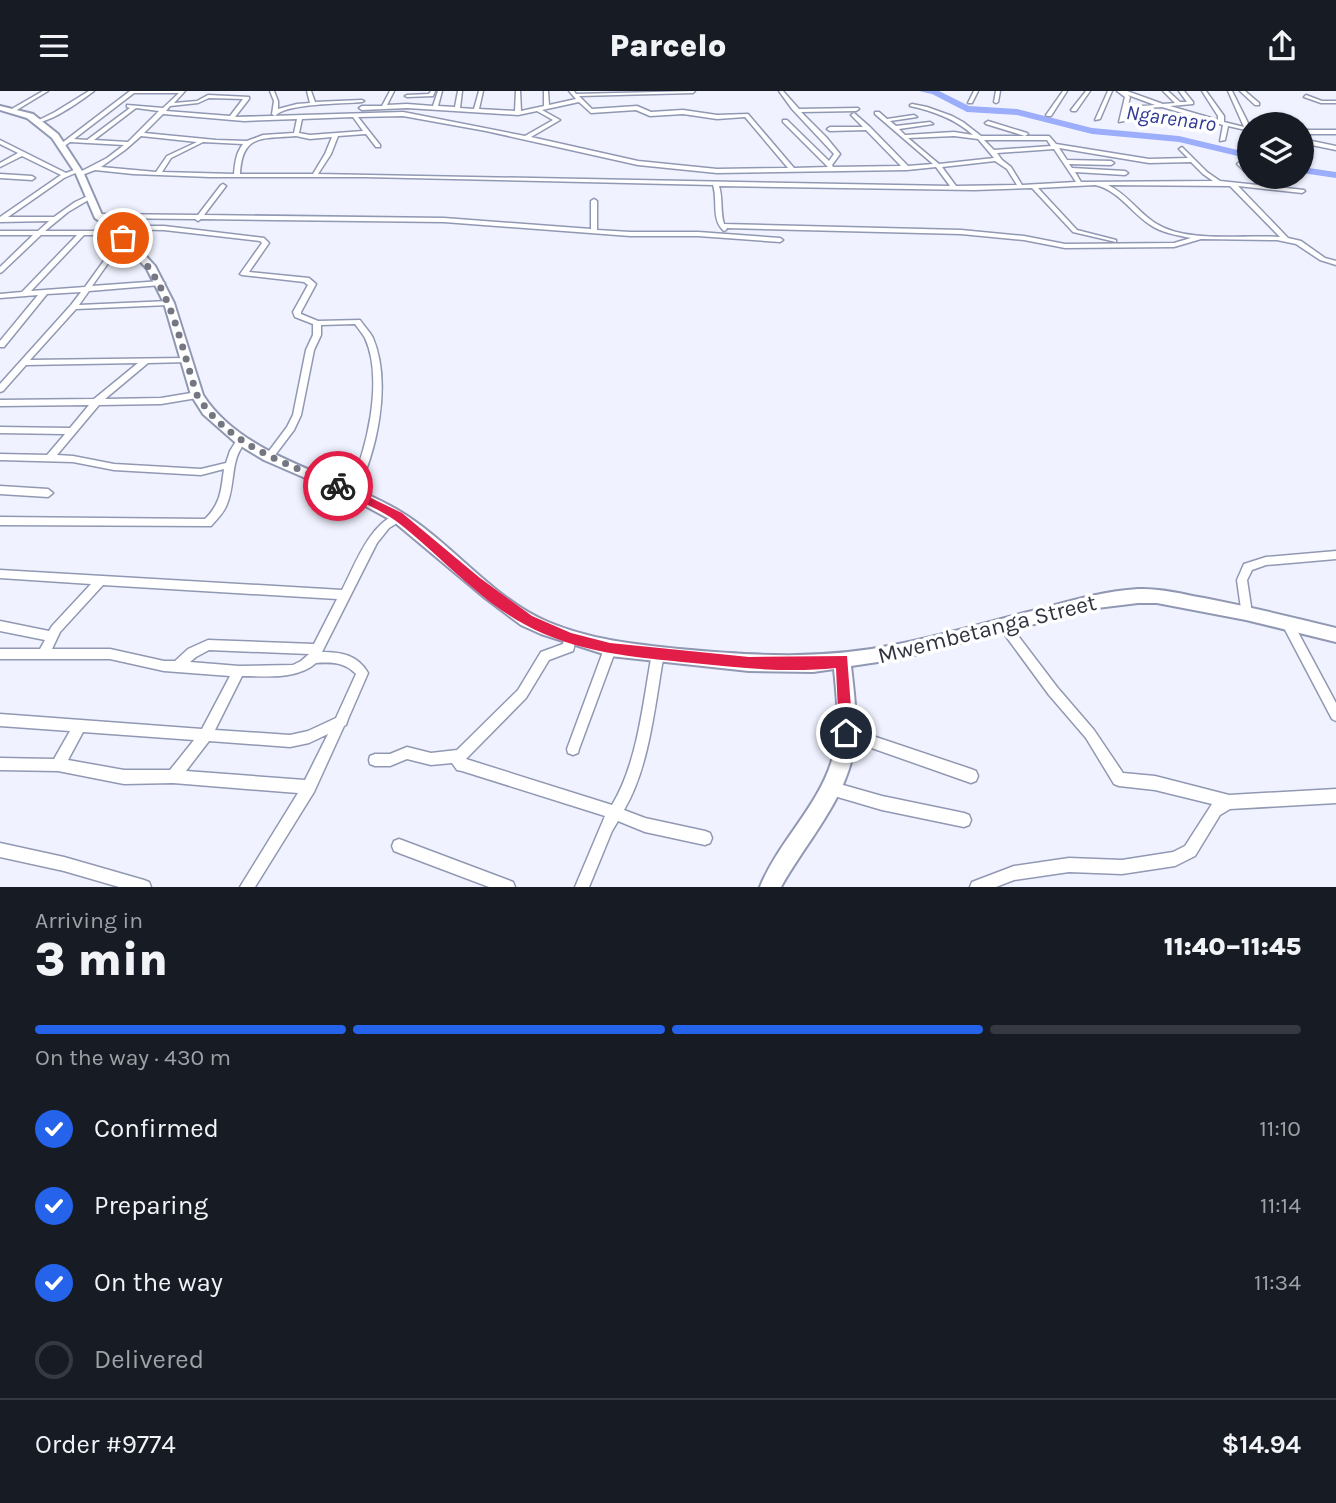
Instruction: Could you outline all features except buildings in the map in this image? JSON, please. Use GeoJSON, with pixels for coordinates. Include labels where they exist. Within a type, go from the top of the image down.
{"type":"FeatureCollection","features":[{"type":"Feature","properties":{"kind":"street"},"geometry":{"type":"LineString","coordinates":[[7,109],[47,91]]}},
{"type":"Feature","properties":{"kind":"street"},"geometry":{"type":"LineString","coordinates":[[38,122],[92,91]]}},
{"type":"Feature","properties":{"kind":"street"},"geometry":{"type":"LineString","coordinates":[[65,143],[133,92],[183,91]]}},
{"type":"Feature","properties":{"kind":"street"},"geometry":{"type":"LineString","coordinates":[[95,168],[128,144],[183,91]]}},
{"type":"Feature","properties":{"kind":"street"},"geometry":{"type":"LineString","coordinates":[[272,91],[276,111],[274,118]]}},
{"type":"Feature","properties":{"kind":"street"},"geometry":{"type":"LineString","coordinates":[[310,91],[313,104]]}},
{"type":"Feature","properties":{"kind":"street"},"geometry":{"type":"LineString","coordinates":[[356,115],[366,91]]}},
{"type":"Feature","properties":{"kind":"street"},"geometry":{"type":"LineString","coordinates":[[384,106],[392,91]]}},
{"type":"Feature","properties":{"kind":"street"},"geometry":{"type":"LineString","coordinates":[[400,106],[408,93],[431,95],[433,91]]}},
{"type":"Feature","properties":{"kind":"street"},"geometry":{"type":"LineString","coordinates":[[435,108],[440,91]]}},
{"type":"Feature","properties":{"kind":"street"},"geometry":{"type":"LineString","coordinates":[[457,109],[460,91]]}},
{"type":"Feature","properties":{"kind":"street"},"geometry":{"type":"LineString","coordinates":[[476,110],[481,91]]}},
{"type":"Feature","properties":{"kind":"street"},"geometry":{"type":"LineString","coordinates":[[518,91],[518,113]]}},
{"type":"Feature","properties":{"kind":"street"},"geometry":{"type":"LineString","coordinates":[[547,91],[547,107]]}},
{"type":"Feature","properties":{"kind":"street"},"geometry":{"type":"LineString","coordinates":[[782,91],[837,154],[830,167]]}},
{"type":"Feature","properties":{"kind":"street"},"geometry":{"type":"LineString","coordinates":[[970,102],[976,91]]}},
{"type":"Feature","properties":{"kind":"street"},"geometry":{"type":"LineString","coordinates":[[996,102],[998,91]]}},
{"type":"Feature","properties":{"kind":"street"},"geometry":{"type":"LineString","coordinates":[[1049,115],[1065,91]]}},
{"type":"Feature","properties":{"kind":"street"},"geometry":{"type":"LineString","coordinates":[[1074,110],[1088,91]]}},
{"type":"Feature","properties":{"kind":"street"},"geometry":{"type":"LineString","coordinates":[[1097,119],[1110,91]]}},
{"type":"Feature","properties":{"kind":"street"},"geometry":{"type":"LineString","coordinates":[[1119,91],[1163,106]]}},
{"type":"Feature","properties":{"kind":"street"},"geometry":{"type":"LineString","coordinates":[[1119,91],[1128,97],[1121,121]]}},
{"type":"Feature","properties":{"kind":"street"},"geometry":{"type":"LineString","coordinates":[[1165,91],[1180,109]]}},
{"type":"Feature","properties":{"kind":"street"},"geometry":{"type":"LineString","coordinates":[[1173,117],[1191,102],[1181,91]]}},
{"type":"Feature","properties":{"kind":"street"},"geometry":{"type":"LineString","coordinates":[[1204,91],[1221,116],[1222,140]]}},
{"type":"Feature","properties":{"kind":"street"},"geometry":{"type":"LineString","coordinates":[[1230,91],[1240,112]]}},
{"type":"Feature","properties":{"kind":"street"},"geometry":{"type":"LineString","coordinates":[[1242,91],[1257,104]]}},
{"type":"Feature","properties":{"kind":"street"},"geometry":{"type":"LineString","coordinates":[[573,93],[693,92]]}},
{"type":"Feature","properties":{"kind":"street"},"geometry":{"type":"LineString","coordinates":[[1150,92],[1153,96],[1151,100]]}},
{"type":"Feature","properties":{"kind":"street"},"geometry":{"type":"LineString","coordinates":[[573,93],[591,111],[637,108],[650,114],[688,112],[717,117],[746,115],[793,170]]}},
{"type":"Feature","properties":{"kind":"street"},"geometry":{"type":"LineString","coordinates":[[164,109],[198,102],[208,96],[247,98],[231,118]]}},
{"type":"Feature","properties":{"kind":"street"},"geometry":{"type":"LineString","coordinates":[[1306,96],[1336,102]]}},
{"type":"Feature","properties":{"kind":"street"},"geometry":{"type":"LineString","coordinates":[[276,111],[313,104],[362,104],[518,113],[580,100]]}},
{"type":"Feature","properties":{"kind":"street"},"geometry":{"type":"LineString","coordinates":[[115,105],[231,118],[412,115],[593,154],[674,168],[737,172],[830,167],[938,166],[986,159],[999,160]]}},
{"type":"Feature","properties":{"kind":"street"},"geometry":{"type":"LineString","coordinates":[[912,105],[954,117],[980,138],[1009,169],[1020,186]]}},
{"type":"Feature","properties":{"kind":"street"},"geometry":{"type":"LineString","coordinates":[[1140,115],[1144,107],[1163,106],[1237,126]]}},
{"type":"Feature","properties":{"kind":"street"},"geometry":{"type":"LineString","coordinates":[[89,141],[134,107]]}},
{"type":"Feature","properties":{"kind":"street","name":"Mwembetanga Street"},"geometry":{"type":"LineString","coordinates":[[7,109],[38,122],[65,143],[74,173],[98,216],[140,254],[161,283],[197,395],[206,411],[241,440],[269,457],[352,492],[398,517],[527,620],[569,638],[610,649],[749,663],[813,664],[898,652],[1121,597],[1157,596],[1246,613],[1336,635]]}},
{"type":"Feature","properties":{"kind":"street"},"geometry":{"type":"LineString","coordinates":[[526,138],[557,120],[539,110]]}},
{"type":"Feature","properties":{"kind":"street"},"geometry":{"type":"LineString","coordinates":[[798,111],[855,112],[908,167]]}},
{"type":"Feature","properties":{"kind":"street"},"geometry":{"type":"LineString","coordinates":[[877,113],[938,166],[954,187]]}},
{"type":"Feature","properties":{"kind":"street"},"geometry":{"type":"LineString","coordinates":[[356,115],[378,146]]}},
{"type":"Feature","properties":{"kind":"street"},"geometry":{"type":"LineString","coordinates":[[314,176],[338,136],[340,116]]}},
{"type":"Feature","properties":{"kind":"street"},"geometry":{"type":"LineString","coordinates":[[296,134],[300,117]]}},
{"type":"Feature","properties":{"kind":"street"},"geometry":{"type":"LineString","coordinates":[[887,120],[914,117]]}},
{"type":"Feature","properties":{"kind":"street"},"geometry":{"type":"LineString","coordinates":[[1203,129],[1208,119]]}},
{"type":"Feature","properties":{"kind":"street"},"geometry":{"type":"LineString","coordinates":[[785,121],[830,167]]}},
{"type":"Feature","properties":{"kind":"street"},"geometry":{"type":"LineString","coordinates":[[988,123],[1000,124],[1032,137]]}},
{"type":"Feature","properties":{"kind":"street"},"geometry":{"type":"LineString","coordinates":[[896,128],[930,124]]}},
{"type":"Feature","properties":{"kind":"street"},"geometry":{"type":"LineString","coordinates":[[830,129],[868,128]]}},
{"type":"Feature","properties":{"kind":"street"},"geometry":{"type":"LineString","coordinates":[[237,176],[237,163],[248,143],[259,136],[338,136],[367,132]]}},
{"type":"Feature","properties":{"kind":"street"},"geometry":{"type":"LineString","coordinates":[[1314,132],[1336,132]]}},
{"type":"Feature","properties":{"kind":"street"},"geometry":{"type":"LineString","coordinates":[[139,134],[248,143]]}},
{"type":"Feature","properties":{"kind":"street"},"geometry":{"type":"LineString","coordinates":[[906,136],[954,134],[980,138],[1049,138],[1080,184]]}},
{"type":"Feature","properties":{"kind":"street"},"geometry":{"type":"LineString","coordinates":[[65,143],[89,141],[128,144]]}},
{"type":"Feature","properties":{"kind":"street"},"geometry":{"type":"LineString","coordinates":[[158,173],[169,157],[205,141]]}},
{"type":"Feature","properties":{"kind":"street"},"geometry":{"type":"LineString","coordinates":[[0,142],[74,173]]}},
{"type":"Feature","properties":{"kind":"street"},"geometry":{"type":"LineString","coordinates":[[1314,143],[1336,148]]}},
{"type":"Feature","properties":{"kind":"street"},"geometry":{"type":"LineString","coordinates":[[993,152],[1056,147],[1143,160],[1192,160]]}},
{"type":"Feature","properties":{"kind":"street"},"geometry":{"type":"LineString","coordinates":[[1182,149],[1210,177],[1221,183]]}},
{"type":"Feature","properties":{"kind":"street"},"geometry":{"type":"LineString","coordinates":[[0,165],[23,153]]}},
{"type":"Feature","properties":{"kind":"street"},"geometry":{"type":"LineString","coordinates":[[1065,162],[1111,163]]}},
{"type":"Feature","properties":{"kind":"street"},"geometry":{"type":"LineString","coordinates":[[1,219],[74,173],[95,168],[237,176],[400,176],[716,185],[954,187],[1101,183],[1237,183]]}},
{"type":"Feature","properties":{"kind":"street"},"geometry":{"type":"LineString","coordinates":[[1070,170],[1125,173]]}},
{"type":"Feature","properties":{"kind":"street"},"geometry":{"type":"LineString","coordinates":[[0,176],[32,178]]}},
{"type":"Feature","properties":{"kind":"street"},"geometry":{"type":"LineString","coordinates":[[1101,183],[1160,229],[1205,236],[1286,239],[1303,245],[1317,258],[1336,263]]}},
{"type":"Feature","properties":{"kind":"street"},"geometry":{"type":"LineString","coordinates":[[1231,183],[1286,239]]}},
{"type":"Feature","properties":{"kind":"street"},"geometry":{"type":"LineString","coordinates":[[716,185],[720,193],[717,209],[726,236]]}},
{"type":"Feature","properties":{"kind":"street"},"geometry":{"type":"LineString","coordinates":[[198,219],[223,186]]}},
{"type":"Feature","properties":{"kind":"street"},"geometry":{"type":"LineString","coordinates":[[1034,186],[1075,231],[1127,244]]}},
{"type":"Feature","properties":{"kind":"street"},"geometry":{"type":"LineString","coordinates":[[1288,189],[1302,191]]}},
{"type":"Feature","properties":{"kind":"street"},"geometry":{"type":"LineString","coordinates":[[0,271],[56,219],[78,202],[88,198]]}},
{"type":"Feature","properties":{"kind":"street"},"geometry":{"type":"LineString","coordinates":[[594,201],[594,230]]}},
{"type":"Feature","properties":{"kind":"street"},"geometry":{"type":"LineString","coordinates":[[98,216],[444,220],[780,240]]}},
{"type":"Feature","properties":{"kind":"street"},"geometry":{"type":"LineString","coordinates":[[1,219],[56,219]]}},
{"type":"Feature","properties":{"kind":"street"},"geometry":{"type":"LineString","coordinates":[[722,226],[961,232],[1065,246],[1174,245],[1205,236]]}},
{"type":"Feature","properties":{"kind":"street"},"geometry":{"type":"LineString","coordinates":[[0,233],[81,235],[164,228],[262,239],[266,243],[244,274],[310,281],[311,287],[297,312],[298,315],[317,323],[357,322],[368,337],[377,380],[370,442],[363,474],[352,492]]}},
{"type":"Feature","properties":{"kind":"street"},"geometry":{"type":"LineString","coordinates":[[0,389],[87,290],[113,250],[119,233]]}},
{"type":"Feature","properties":{"kind":"street"},"geometry":{"type":"LineString","coordinates":[[24,294],[81,235]]}},
{"type":"Feature","properties":{"kind":"street"},"geometry":{"type":"LineString","coordinates":[[0,296],[161,283]]}},
{"type":"Feature","properties":{"kind":"street"},"geometry":{"type":"LineString","coordinates":[[2,345],[44,293]]}},
{"type":"Feature","properties":{"kind":"street"},"geometry":{"type":"LineString","coordinates":[[74,307],[169,303]]}},
{"type":"Feature","properties":{"kind":"street"},"geometry":{"type":"LineString","coordinates":[[269,457],[291,428],[297,415],[310,350],[317,334],[317,323]]}},
{"type":"Feature","properties":{"kind":"street"},"geometry":{"type":"LineString","coordinates":[[24,363],[185,360]]}},
{"type":"Feature","properties":{"kind":"street"},"geometry":{"type":"LineString","coordinates":[[50,458],[98,400],[146,361]]}},
{"type":"Feature","properties":{"kind":"street"},"geometry":{"type":"LineString","coordinates":[[0,403],[161,401],[197,395]]}},
{"type":"Feature","properties":{"kind":"street"},"geometry":{"type":"LineString","coordinates":[[0,430],[71,431]]}},
{"type":"Feature","properties":{"kind":"street"},"geometry":{"type":"LineString","coordinates":[[0,521],[127,521],[201,526],[214,518],[225,499],[233,450],[241,440]]}},
{"type":"Feature","properties":{"kind":"street"},"geometry":{"type":"LineString","coordinates":[[0,457],[50,458],[114,467],[192,471],[229,465]]}},
{"type":"Feature","properties":{"kind":"street"},"geometry":{"type":"LineString","coordinates":[[0,490],[48,493]]}},
{"type":"Feature","properties":{"kind":"street"},"geometry":{"type":"LineString","coordinates":[[0,654],[110,654],[178,667],[239,671],[293,670],[305,665],[315,653],[369,547],[385,525],[398,517]]}},
{"type":"Feature","properties":{"kind":"street"},"geometry":{"type":"LineString","coordinates":[[1246,613],[1242,580],[1248,567],[1266,561],[1336,555]]}},
{"type":"Feature","properties":{"kind":"street"},"geometry":{"type":"LineString","coordinates":[[0,574],[346,595]]}},
{"type":"Feature","properties":{"kind":"street"},"geometry":{"type":"LineString","coordinates":[[43,655],[52,636],[99,582]]}},
{"type":"Feature","properties":{"kind":"street"},"geometry":{"type":"LineString","coordinates":[[1003,624],[1090,734],[1119,779],[1155,783],[1229,802],[1336,796]]}},
{"type":"Feature","properties":{"kind":"street"},"geometry":{"type":"LineString","coordinates":[[1288,624],[1336,715]]}},
{"type":"Feature","properties":{"kind":"street"},"geometry":{"type":"LineString","coordinates":[[0,626],[52,636]]}},
{"type":"Feature","properties":{"kind":"street"},"geometry":{"type":"LineString","coordinates":[[375,761],[390,760],[407,753],[431,759],[455,757],[468,751],[522,694],[545,656],[569,647],[569,638]]}},
{"type":"Feature","properties":{"kind":"street"},"geometry":{"type":"LineString","coordinates":[[178,667],[192,653],[208,645],[341,657],[353,663],[362,673],[309,787],[247,887]]}},
{"type":"Feature","properties":{"kind":"street"},"geometry":{"type":"LineString","coordinates":[[573,749],[610,649]]}},
{"type":"Feature","properties":{"kind":"street"},"geometry":{"type":"LineString","coordinates":[[582,887],[625,796],[638,761],[657,653]]}},
{"type":"Feature","properties":{"kind":"street"},"geometry":{"type":"LineString","coordinates":[[770,887],[829,787],[842,759],[846,733],[842,661]]}},
{"type":"Feature","properties":{"kind":"street"},"geometry":{"type":"LineString","coordinates":[[173,775],[205,736],[239,671]]}},
{"type":"Feature","properties":{"kind":"street"},"geometry":{"type":"LineString","coordinates":[[0,720],[290,741],[309,737],[342,720]]}},
{"type":"Feature","properties":{"kind":"street"},"geometry":{"type":"LineString","coordinates":[[58,765],[80,726]]}},
{"type":"Feature","properties":{"kind":"street"},"geometry":{"type":"LineString","coordinates":[[846,733],[971,776]]}},
{"type":"Feature","properties":{"kind":"street"},"geometry":{"type":"LineString","coordinates":[[455,757],[462,765],[645,825],[705,838]]}},
{"type":"Feature","properties":{"kind":"street"},"geometry":{"type":"LineString","coordinates":[[0,764],[58,765],[124,776],[173,775],[309,787]]}},
{"type":"Feature","properties":{"kind":"street"},"geometry":{"type":"LineString","coordinates":[[829,787],[882,803],[964,820]]}},
{"type":"Feature","properties":{"kind":"street"},"geometry":{"type":"LineString","coordinates":[[977,887],[1014,873],[1069,865],[1122,867],[1175,859],[1190,851],[1216,810],[1229,802]]}},
{"type":"Feature","properties":{"kind":"street"},"geometry":{"type":"LineString","coordinates":[[399,846],[508,887]]}},
{"type":"Feature","properties":{"kind":"street"},"geometry":{"type":"LineString","coordinates":[[0,850],[64,864],[144,887]]}},
{"type":"Feature","properties":{"kind":"waterway","name":"Ngarenaro"},"geometry":{"type":"LineString","coordinates":[[923,91],[934,92],[967,109],[1017,112],[1092,131],[1179,139],[1237,153]]}},
{"type":"Feature","properties":{"kind":"waterway","name":"Ngarenaro"},"geometry":{"type":"LineString","coordinates":[[1314,172],[1336,175]]}},
{"type":"Feature","properties":{"kind":"way so far"},"geometry":{"type":"LineString","coordinates":[[123,238],[140,254],[161,283],[180,347],[197,395],[206,411],[241,440],[269,457],[338,486]]}},
{"type":"Feature","properties":{"kind":"route"},"geometry":{"type":"LineString","coordinates":[[338,486],[366,499],[415,529],[475,581],[527,620],[569,638],[610,649],[749,663],[813,664],[842,661],[846,733]]}}]}
